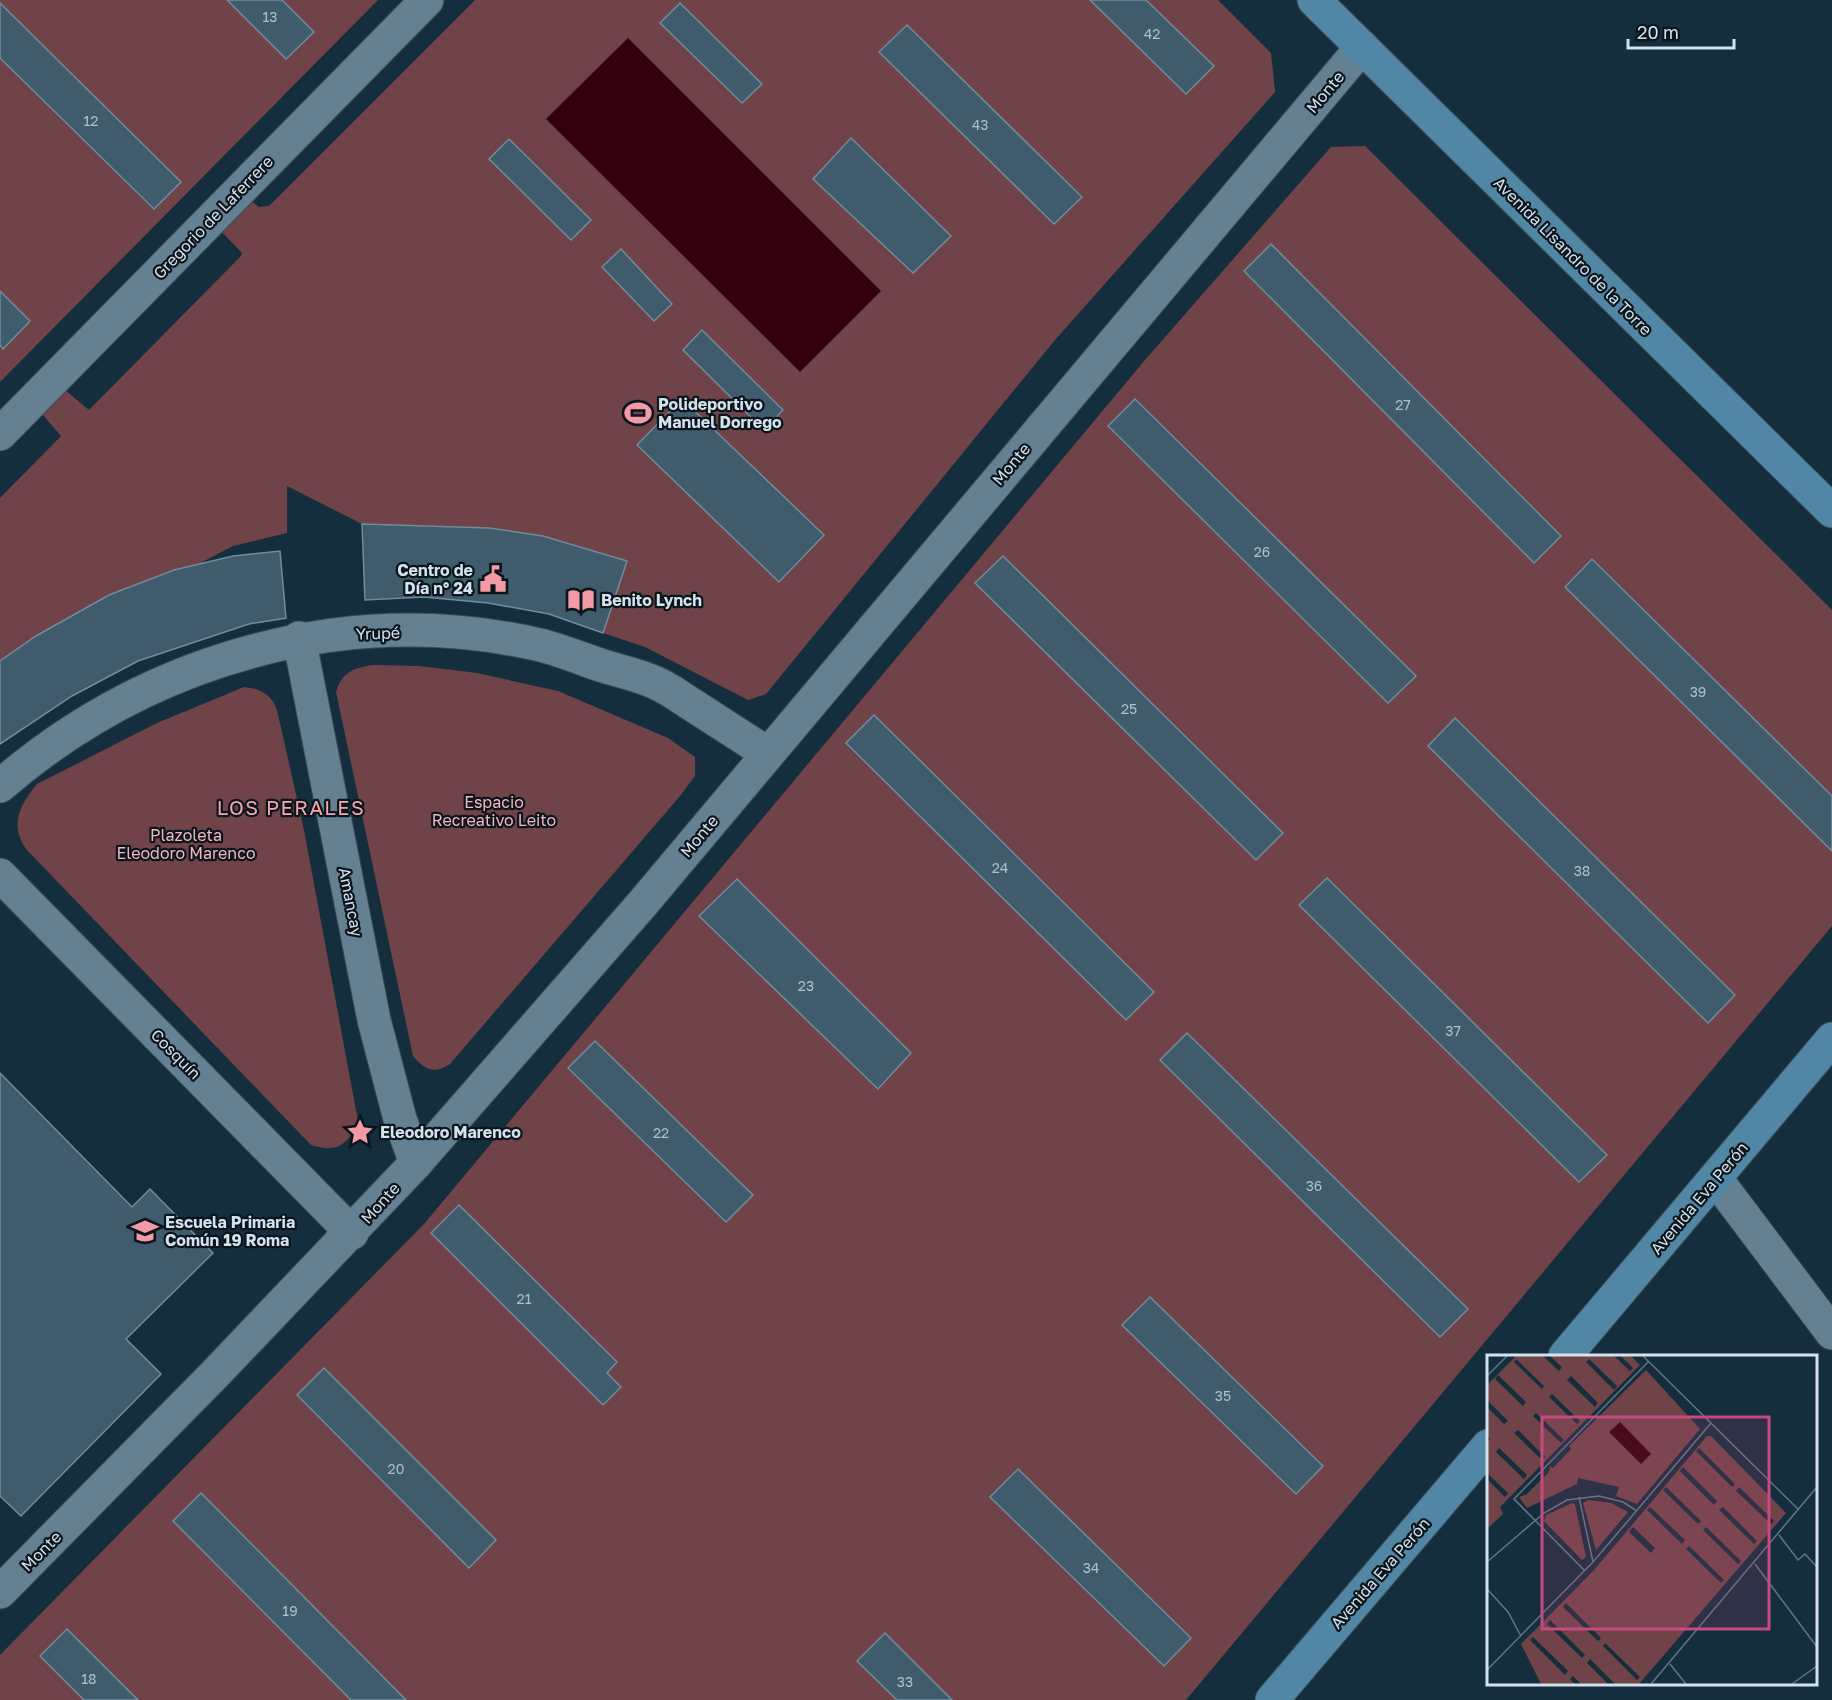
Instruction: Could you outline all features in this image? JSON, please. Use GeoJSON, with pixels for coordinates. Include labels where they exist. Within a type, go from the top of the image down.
{"type":"FeatureCollection","features":[{"type":"Feature","properties":{"kind":"main road","name":"Avenida Lisandro de la Torre"},"geometry":{"type":"LineString","coordinates":[[1314,0],[1832,511]]}},
{"type":"Feature","properties":{"kind":"main road","name":"Avenida Eva Perón"},"geometry":{"type":"LineString","coordinates":[[1566,1355],[1832,1039]]}},
{"type":"Feature","properties":{"kind":"main road","name":"Avenida Eva Perón"},"geometry":{"type":"LineString","coordinates":[[1272,1700],[1487,1447]]}},
{"type":"Feature","properties":{"kind":"street","name":"Gregorio de Laferrere"},"geometry":{"type":"LineString","coordinates":[[0,434],[427,0]]}},
{"type":"Feature","properties":{"kind":"street","name":"Monte"},"geometry":{"type":"LineString","coordinates":[[0,1592],[352,1233],[416,1163],[593,962],[1362,48]]}},
{"type":"Feature","properties":{"kind":"street","name":"Yrupé"},"geometry":{"type":"LineString","coordinates":[[0,786],[60,739],[108,710],[160,683],[206,665],[299,638],[394,631],[466,633],[541,645],[658,683],[767,753]]}},
{"type":"Feature","properties":{"kind":"street","name":"Amancay"},"geometry":{"type":"LineString","coordinates":[[299,638],[374,1020],[400,1119],[416,1163]]}},
{"type":"Feature","properties":{"kind":"street","name":"Cosquín"},"geometry":{"type":"LineString","coordinates":[[0,875],[352,1233]]}},
{"type":"Feature","properties":{"kind":"street"},"geometry":{"type":"LineString","coordinates":[[1716,1179],[1832,1333]]}},
{"type":"Feature","properties":{"kind":"green space"},"geometry":{"type":"Polygon","coordinates":[[[0,0],[227,0],[286,58],[314,32],[282,0],[378,0],[0,382],[0,345],[3,348],[30,321],[0,291],[0,58],[153,209],[181,182],[0,3],[0,0]]]}},
{"type":"Feature","properties":{"kind":"green space","name":"Polideportivo Manuel Dorrego"},"geometry":{"type":"Polygon","coordinates":[[[475,0],[1090,0],[1186,94],[1146,0],[1218,0],[1271,53],[1275,92],[1055,340],[766,694],[748,700],[645,647],[603,633],[626,561],[543,536],[489,528],[362,524],[287,486],[287,533],[233,546],[0,668],[0,498],[61,436],[42,414],[65,390],[89,410],[241,256],[242,253],[221,231],[251,201],[259,207],[269,206],[475,0]],[[906,25],[879,52],[1054,224],[1082,196],[906,25]]]}},
{"type":"Feature","properties":{"kind":"green space"},"geometry":{"type":"Polygon","coordinates":[[[1365,146],[1832,610],[1832,796],[1593,559],[1565,586],[1832,851],[1832,926],[1186,1700],[952,1700],[885,1634],[897,1700],[406,1700],[201,1493],[173,1521],[351,1700],[138,1700],[67,1629],[40,1656],[84,1700],[0,1700],[0,1655],[424,1224],[1145,360],[1331,147],[1365,146]],[[1271,244],[1244,272],[1534,563],[1561,536],[1271,244]],[[1135,399],[1108,427],[1388,703],[1415,675],[1135,399]],[[1003,556],[976,583],[1256,860],[1283,832],[1003,556]],[[874,715],[847,743],[1154,992],[874,715]],[[1455,718],[1428,746],[1735,995],[1455,718]],[[1327,878],[1300,905],[1580,1182],[1606,1155],[1327,878]],[[736,879],[700,916],[879,1089],[911,1053],[736,879]],[[1187,1033],[1161,1061],[1440,1337],[1468,1309],[1187,1033]],[[595,1041],[568,1069],[726,1222],[753,1195],[595,1041]],[[1150,1297],[1123,1325],[1296,1494],[1150,1297]],[[324,1368],[297,1396],[469,1568],[496,1540],[324,1368]],[[1017,1469],[991,1497],[1164,1666],[1191,1638],[1017,1469]]]}},
{"type":"Feature","properties":{"kind":"green space","name":"Espacio Recreativo Leito"},"geometry":{"type":"Polygon","coordinates":[[[373,665],[419,666],[477,673],[558,691],[668,738],[695,757],[695,776],[680,796],[450,1064],[434,1070],[425,1067],[413,1056],[336,692],[338,685],[349,672],[373,665]]]}},
{"type":"Feature","properties":{"kind":"green space","name":"Plazoleta Eleodoro Marenco"},"geometry":{"type":"Polygon","coordinates":[[[244,687],[265,693],[277,710],[304,830],[358,1121],[345,1142],[334,1148],[311,1145],[26,849],[18,831],[22,807],[37,784],[157,723],[244,687]]]}},
{"type":"Feature","properties":{"kind":"shaded area"},"geometry":{"type":"Polygon","coordinates":[[[628,37],[882,291],[800,373],[545,119],[628,37]]]}},
{"type":"Feature","properties":{"kind":"building"},"geometry":{"type":"Polygon","coordinates":[[[227,0],[282,0],[314,32],[286,59],[227,0]]]}},
{"type":"Feature","properties":{"kind":"building"},"geometry":{"type":"Polygon","coordinates":[[[1090,0],[1146,0],[1214,66],[1186,94],[1090,0]]]}},
{"type":"Feature","properties":{"kind":"building"},"geometry":{"type":"Polygon","coordinates":[[[0,3],[181,182],[154,209],[0,58],[0,3]]]}},
{"type":"Feature","properties":{"kind":"building"},"geometry":{"type":"Polygon","coordinates":[[[680,3],[762,84],[742,103],[660,23],[680,3]]]}},
{"type":"Feature","properties":{"kind":"building"},"geometry":{"type":"Polygon","coordinates":[[[907,25],[1082,197],[1054,224],[879,52],[907,25]]]}},
{"type":"Feature","properties":{"kind":"building"},"geometry":{"type":"Polygon","coordinates":[[[851,138],[951,236],[913,273],[813,179],[851,138]]]}},
{"type":"Feature","properties":{"kind":"building"},"geometry":{"type":"Polygon","coordinates":[[[509,139],[591,220],[571,240],[489,159],[509,139]]]}},
{"type":"Feature","properties":{"kind":"building"},"geometry":{"type":"Polygon","coordinates":[[[1271,244],[1561,536],[1534,563],[1244,271],[1271,244]]]}},
{"type":"Feature","properties":{"kind":"building"},"geometry":{"type":"Polygon","coordinates":[[[621,249],[672,304],[654,321],[602,267],[621,249]]]}},
{"type":"Feature","properties":{"kind":"building"},"geometry":{"type":"Polygon","coordinates":[[[0,291],[30,321],[3,349],[0,345],[0,291]]]}},
{"type":"Feature","properties":{"kind":"building"},"geometry":{"type":"Polygon","coordinates":[[[702,330],[783,410],[764,430],[683,350],[702,330]]]}},
{"type":"Feature","properties":{"kind":"building"},"geometry":{"type":"Polygon","coordinates":[[[682,399],[824,535],[779,582],[637,445],[682,399]]]}},
{"type":"Feature","properties":{"kind":"building"},"geometry":{"type":"Polygon","coordinates":[[[1135,399],[1416,676],[1388,703],[1108,426],[1135,399]]]}},
{"type":"Feature","properties":{"kind":"building","name":"Centro de Día n° 24"},"geometry":{"type":"Polygon","coordinates":[[[362,524],[489,528],[543,536],[627,561],[603,633],[549,614],[488,603],[424,597],[365,600],[362,524]]]}},
{"type":"Feature","properties":{"kind":"building"},"geometry":{"type":"Polygon","coordinates":[[[280,551],[286,618],[249,624],[138,661],[72,696],[0,744],[0,661],[36,636],[109,595],[174,570],[233,556],[280,551]]]}},
{"type":"Feature","properties":{"kind":"building"},"geometry":{"type":"Polygon","coordinates":[[[1003,556],[1283,833],[1256,860],[975,583],[1003,556]]]}},
{"type":"Feature","properties":{"kind":"building"},"geometry":{"type":"Polygon","coordinates":[[[1592,559],[1832,796],[1832,851],[1565,587],[1592,559]]]}},
{"type":"Feature","properties":{"kind":"building"},"geometry":{"type":"Polygon","coordinates":[[[874,715],[1154,992],[1126,1020],[846,743],[874,715]]]}},
{"type":"Feature","properties":{"kind":"building"},"geometry":{"type":"Polygon","coordinates":[[[1455,718],[1735,995],[1708,1023],[1428,746],[1455,718]]]}},
{"type":"Feature","properties":{"kind":"building"},"geometry":{"type":"Polygon","coordinates":[[[1327,878],[1607,1155],[1579,1182],[1299,905],[1327,878]]]}},
{"type":"Feature","properties":{"kind":"building"},"geometry":{"type":"Polygon","coordinates":[[[737,879],[911,1053],[878,1089],[699,916],[737,879]]]}},
{"type":"Feature","properties":{"kind":"building"},"geometry":{"type":"Polygon","coordinates":[[[1187,1033],[1468,1309],[1440,1337],[1160,1060],[1187,1033]]]}},
{"type":"Feature","properties":{"kind":"building"},"geometry":{"type":"Polygon","coordinates":[[[595,1041],[753,1195],[726,1222],[568,1068],[595,1041]]]}},
{"type":"Feature","properties":{"kind":"building"},"geometry":{"type":"Polygon","coordinates":[[[0,1073],[132,1207],[150,1189],[213,1253],[126,1339],[161,1374],[21,1516],[0,1496],[0,1073]]]}},
{"type":"Feature","properties":{"kind":"building"},"geometry":{"type":"Polygon","coordinates":[[[459,1205],[617,1362],[607,1373],[621,1387],[603,1405],[431,1233],[459,1205]]]}},
{"type":"Feature","properties":{"kind":"building"},"geometry":{"type":"Polygon","coordinates":[[[1150,1297],[1323,1466],[1296,1494],[1122,1325],[1150,1297]]]}},
{"type":"Feature","properties":{"kind":"building"},"geometry":{"type":"Polygon","coordinates":[[[324,1368],[496,1540],[469,1568],[297,1395],[324,1368]]]}},
{"type":"Feature","properties":{"kind":"building"},"geometry":{"type":"Polygon","coordinates":[[[1018,1469],[1191,1638],[1164,1666],[990,1497],[1018,1469]]]}},
{"type":"Feature","properties":{"kind":"building"},"geometry":{"type":"Polygon","coordinates":[[[201,1493],[406,1700],[351,1700],[173,1521],[201,1493]]]}},
{"type":"Feature","properties":{"kind":"building"},"geometry":{"type":"Polygon","coordinates":[[[67,1629],[138,1700],[84,1700],[40,1656],[67,1629]]]}},
{"type":"Feature","properties":{"kind":"building"},"geometry":{"type":"Polygon","coordinates":[[[885,1633],[952,1700],[897,1700],[857,1661],[885,1633]]]}},
{"type":"Feature","properties":{"kind":"place","name":"Polideportivo Manuel Dorrego"},"geometry":{"type":"Point","coordinates":[638,413]}},
{"type":"Feature","properties":{"kind":"place","name":"Centro de Día n° 24"},"geometry":{"type":"Point","coordinates":[493,579]}},
{"type":"Feature","properties":{"kind":"place","name":"Benito Lynch"},"geometry":{"type":"Point","coordinates":[581,600]}},
{"type":"Feature","properties":{"kind":"place","name":"Eleodoro Marenco"},"geometry":{"type":"Point","coordinates":[360,1132]}},
{"type":"Feature","properties":{"kind":"place","name":"Escuela Primaria Común 19 Roma"},"geometry":{"type":"Point","coordinates":[145,1231]}},
{"type":"Feature","properties":{"kind":"district","name":"LOS PERALES"},"geometry":{"type":"Point","coordinates":[291,807]}}]}
